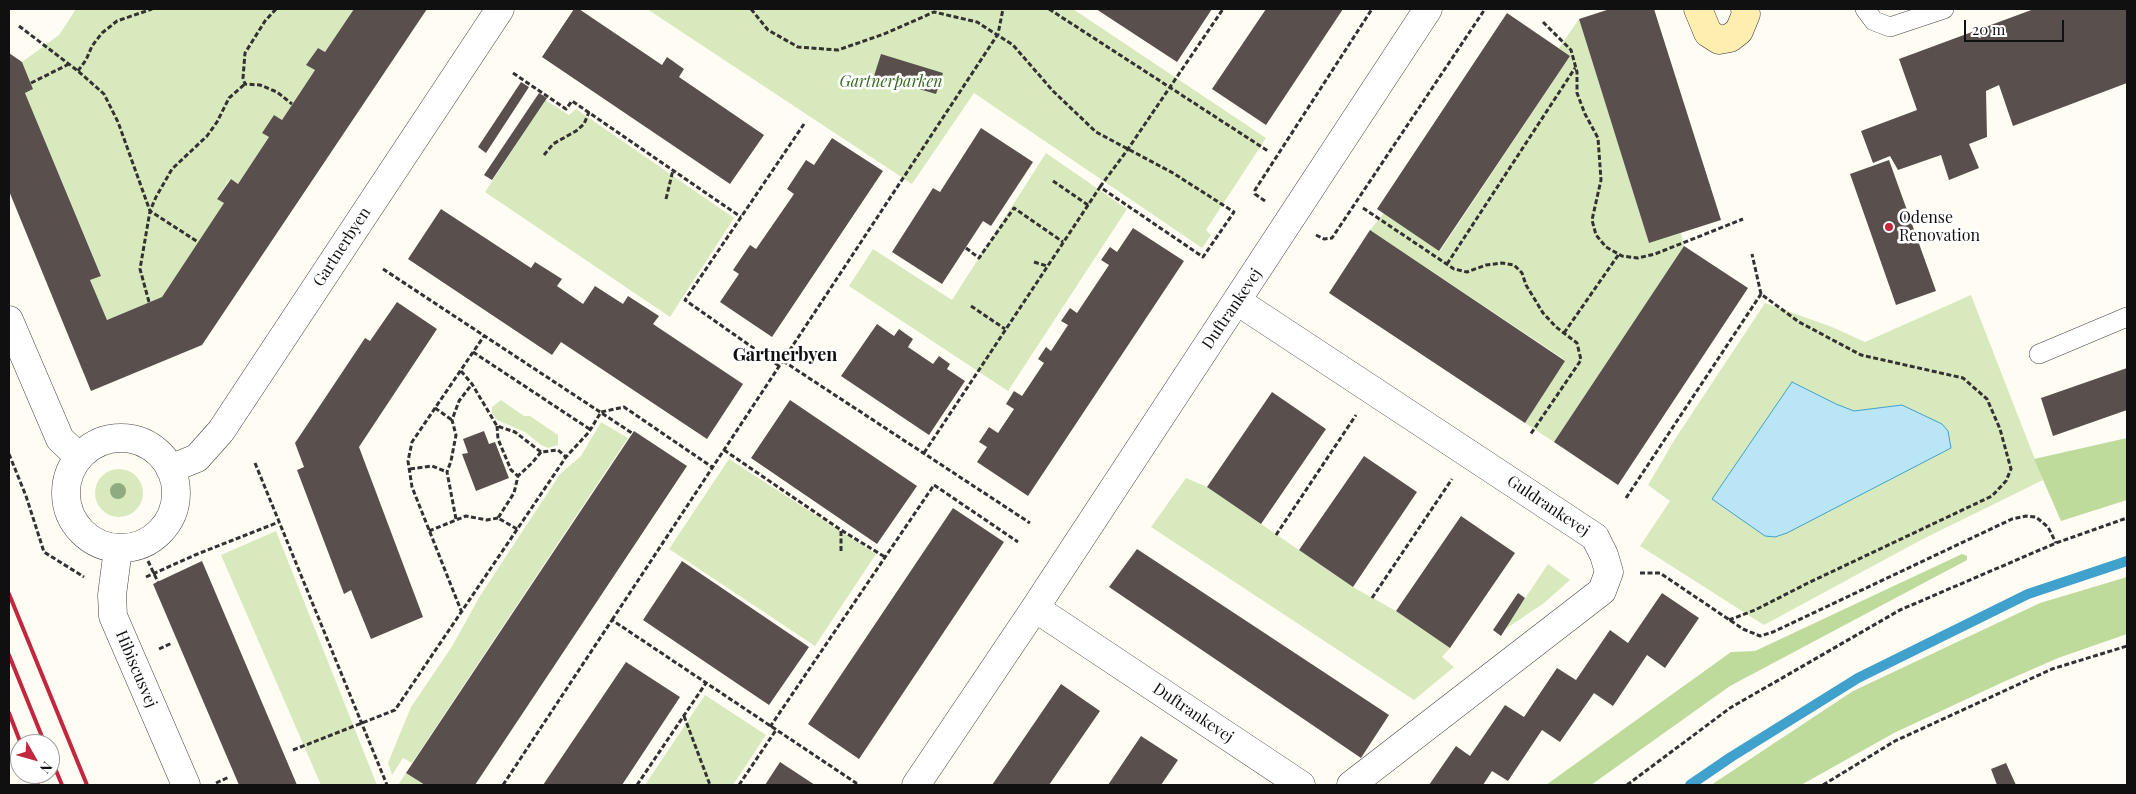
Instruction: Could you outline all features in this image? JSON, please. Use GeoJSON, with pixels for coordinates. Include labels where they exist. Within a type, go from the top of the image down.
{"type":"FeatureCollection","features":[{"type":"Feature","properties":{"kind":"street","name":"Gartnerbyen"},"geometry":{"type":"LineString","coordinates":[[170,468],[197,458],[221,431],[500,9]]}},
{"type":"Feature","properties":{"kind":"street","name":"Duftrankevej"},"geometry":{"type":"LineString","coordinates":[[916,785],[1036,608],[1428,9]]}},
{"type":"Feature","properties":{"kind":"street"},"geometry":{"type":"LineString","coordinates":[[1698,9],[1708,33],[1719,40],[1730,38],[1739,31],[1746,14],[1745,9]]}},
{"type":"Feature","properties":{"kind":"street","name":"Guldrankevej"},"geometry":{"type":"LineString","coordinates":[[1237,301],[1595,537],[1604,555],[1609,572]]}},
{"type":"Feature","properties":{"kind":"street"},"geometry":{"type":"LineString","coordinates":[[9,320],[60,439],[79,457]]}},
{"type":"Feature","properties":{"kind":"street"},"geometry":{"type":"LineString","coordinates":[[112,438],[131,439],[149,445],[164,458],[170,468],[176,494],[172,513],[162,530],[148,542],[130,548],[110,548],[92,541],[78,529],[68,512],[65,493],[68,474],[79,457],[93,445],[112,438]]}},
{"type":"Feature","properties":{"kind":"street","name":"Hibiscusvej"},"geometry":{"type":"LineString","coordinates":[[118,548],[113,587],[113,616],[186,785]]}},
{"type":"Feature","properties":{"kind":"street"},"geometry":{"type":"LineString","coordinates":[[1351,785],[1602,591],[1609,572]]}},
{"type":"Feature","properties":{"kind":"street","name":"Duftrankevej"},"geometry":{"type":"LineString","coordinates":[[1036,608],[1301,785]]}},
{"type":"Feature","properties":{"kind":"lane"},"geometry":{"type":"LineString","coordinates":[[1865,9],[1874,21],[1890,27],[1944,9]]}},
{"type":"Feature","properties":{"kind":"lane"},"geometry":{"type":"LineString","coordinates":[[2039,354],[2127,317]]}},
{"type":"Feature","properties":{"kind":"path"},"geometry":{"type":"LineString","coordinates":[[78,71],[86,60],[92,46],[102,33],[117,21],[152,9]]}},
{"type":"Feature","properties":{"kind":"path"},"geometry":{"type":"LineString","coordinates":[[245,84],[243,78],[245,53],[265,21],[276,9]]}},
{"type":"Feature","properties":{"kind":"path"},"geometry":{"type":"LineString","coordinates":[[751,9],[768,30],[798,47],[838,50],[884,34],[932,11],[977,22],[1013,45],[1054,91],[1096,132],[1203,191],[1234,212],[1203,257],[1100,187]]}},
{"type":"Feature","properties":{"kind":"path"},"geometry":{"type":"LineString","coordinates":[[503,785],[998,34],[1003,9]]}},
{"type":"Feature","properties":{"kind":"path"},"geometry":{"type":"LineString","coordinates":[[1049,9],[1268,151]]}},
{"type":"Feature","properties":{"kind":"path"},"geometry":{"type":"LineString","coordinates":[[924,453],[1100,187],[1128,150],[1223,9]]}},
{"type":"Feature","properties":{"kind":"path"},"geometry":{"type":"LineString","coordinates":[[1543,22],[1571,50],[1576,67],[1577,93],[1585,114],[1598,138],[1601,180],[1592,220],[1596,235],[1606,247],[1619,254],[1638,258],[1655,254],[1743,219]]}},
{"type":"Feature","properties":{"kind":"path"},"geometry":{"type":"LineString","coordinates":[[19,26],[78,71],[104,94],[118,122],[150,211],[198,242]]}},
{"type":"Feature","properties":{"kind":"path"},"geometry":{"type":"LineString","coordinates":[[31,83],[69,64]]}},
{"type":"Feature","properties":{"kind":"path"},"geometry":{"type":"LineString","coordinates":[[1447,264],[1576,67]]}},
{"type":"Feature","properties":{"kind":"path"},"geometry":{"type":"LineString","coordinates":[[513,73],[566,109],[572,101],[741,217]]}},
{"type":"Feature","properties":{"kind":"path"},"geometry":{"type":"LineString","coordinates":[[149,302],[140,269],[150,211],[172,169],[207,136],[217,122],[229,98],[245,84],[260,85],[277,92],[292,104]]}},
{"type":"Feature","properties":{"kind":"path"},"geometry":{"type":"LineString","coordinates":[[544,155],[553,144],[576,131],[584,124],[589,112]]}},
{"type":"Feature","properties":{"kind":"path"},"geometry":{"type":"LineString","coordinates":[[779,366],[685,300],[804,124]]}},
{"type":"Feature","properties":{"kind":"path"},"geometry":{"type":"LineString","coordinates":[[666,199],[673,170]]}},
{"type":"Feature","properties":{"kind":"path"},"geometry":{"type":"LineString","coordinates":[[1053,181],[1088,205]]}},
{"type":"Feature","properties":{"kind":"path"},"geometry":{"type":"LineString","coordinates":[[966,248],[979,258],[1014,208],[1063,242]]}},
{"type":"Feature","properties":{"kind":"path"},"geometry":{"type":"LineString","coordinates":[[1364,208],[1454,269],[1467,272],[1486,265],[1502,263],[1514,265],[1522,273],[1526,285],[1543,313],[1577,343],[1581,360],[1530,434]]}},
{"type":"Feature","properties":{"kind":"path"},"geometry":{"type":"LineString","coordinates":[[1564,333],[1619,254]]}},
{"type":"Feature","properties":{"kind":"path"},"geometry":{"type":"LineString","coordinates":[[1729,620],[1755,610],[1817,578],[1992,496],[2006,481],[2011,469],[2000,429],[1987,400],[1963,378],[1861,356],[1798,322],[1761,294],[1752,254]]}},
{"type":"Feature","properties":{"kind":"path"},"geometry":{"type":"LineString","coordinates":[[1034,262],[1048,266]]}},
{"type":"Feature","properties":{"kind":"path"},"geometry":{"type":"LineString","coordinates":[[383,269],[632,433]]}},
{"type":"Feature","properties":{"kind":"path"},"geometry":{"type":"LineString","coordinates":[[1626,498],[1761,294]]}},
{"type":"Feature","properties":{"kind":"path"},"geometry":{"type":"LineString","coordinates":[[970,306],[1006,329]]}},
{"type":"Feature","properties":{"kind":"path"},"geometry":{"type":"LineString","coordinates":[[462,613],[412,487],[408,461],[412,442],[484,336]]}},
{"type":"Feature","properties":{"kind":"path"},"geometry":{"type":"LineString","coordinates":[[473,352],[590,430]]}},
{"type":"Feature","properties":{"kind":"path"},"geometry":{"type":"LineString","coordinates":[[783,361],[1030,523]]}},
{"type":"Feature","properties":{"kind":"path"},"geometry":{"type":"LineString","coordinates":[[461,370],[472,384],[497,426],[498,439],[511,470],[518,476]]}},
{"type":"Feature","properties":{"kind":"path"},"geometry":{"type":"LineString","coordinates":[[456,519],[447,472],[456,435],[452,420],[459,401],[472,384]]}},
{"type":"Feature","properties":{"kind":"path"},"geometry":{"type":"LineString","coordinates":[[1276,535],[1373,390]]}},
{"type":"Feature","properties":{"kind":"path"},"geometry":{"type":"LineString","coordinates":[[293,750],[395,710],[566,457],[590,430],[601,412],[624,407],[712,467]]}},
{"type":"Feature","properties":{"kind":"path"},"geometry":{"type":"LineString","coordinates":[[435,408],[452,420]]}},
{"type":"Feature","properties":{"kind":"path"},"geometry":{"type":"LineString","coordinates":[[497,426],[515,432],[541,452]]}},
{"type":"Feature","properties":{"kind":"path"},"geometry":{"type":"LineString","coordinates":[[498,518],[514,493],[518,476],[541,452],[558,450],[566,457]]}},
{"type":"Feature","properties":{"kind":"path"},"geometry":{"type":"LineString","coordinates":[[724,450],[841,530],[885,557]]}},
{"type":"Feature","properties":{"kind":"path"},"geometry":{"type":"LineString","coordinates":[[9,454],[26,496],[44,552],[93,583],[124,587],[195,555],[279,522]]}},
{"type":"Feature","properties":{"kind":"path"},"geometry":{"type":"LineString","coordinates":[[1372,598],[1469,454]]}},
{"type":"Feature","properties":{"kind":"path"},"geometry":{"type":"LineString","coordinates":[[255,463],[387,785]]}},
{"type":"Feature","properties":{"kind":"path"},"geometry":{"type":"LineString","coordinates":[[410,469],[432,466],[447,472]]}},
{"type":"Feature","properties":{"kind":"path"},"geometry":{"type":"LineString","coordinates":[[770,727],[934,485],[1018,542]]}},
{"type":"Feature","properties":{"kind":"path"},"geometry":{"type":"LineString","coordinates":[[429,531],[466,516],[487,520],[498,518],[517,529]]}},
{"type":"Feature","properties":{"kind":"path"},"geometry":{"type":"LineString","coordinates":[[1609,572],[1660,573],[1743,629],[1760,636],[1774,632],[2012,520],[2026,516],[2036,517],[2048,527],[2056,543]]}},
{"type":"Feature","properties":{"kind":"path"},"geometry":{"type":"LineString","coordinates":[[1627,785],[1730,708],[1900,610],[2056,543],[2127,518]]}},
{"type":"Feature","properties":{"kind":"path"},"geometry":{"type":"LineString","coordinates":[[841,530],[841,550]]}},
{"type":"Feature","properties":{"kind":"path"},"geometry":{"type":"LineString","coordinates":[[612,620],[855,784]]}},
{"type":"Feature","properties":{"kind":"path"},"geometry":{"type":"LineString","coordinates":[[1823,785],[1895,741],[2052,669],[2127,646]]}},
{"type":"Feature","properties":{"kind":"path"},"geometry":{"type":"LineString","coordinates":[[637,785],[706,683]]}},
{"type":"Feature","properties":{"kind":"path"},"geometry":{"type":"LineString","coordinates":[[684,716],[710,785]]}},
{"type":"Feature","properties":{"kind":"path"},"geometry":{"type":"LineString","coordinates":[[739,785],[776,730]]}},
{"type":"Feature","properties":{"kind":"path"},"geometry":{"type":"LineString","coordinates":[[212,785],[229,777]]}},
{"type":"Feature","properties":{"kind":"green space"},"geometry":{"type":"Polygon","coordinates":[[[76,9],[354,9],[325,52],[318,48],[307,64],[315,70],[282,120],[274,115],[262,133],[269,137],[238,184],[230,179],[217,198],[224,203],[162,297],[107,320],[90,280],[101,275],[25,93],[33,89],[22,62],[59,35],[76,9]]]}},
{"type":"Feature","properties":{"kind":"green space","name":"Gartnerparken"},"geometry":{"type":"Polygon","coordinates":[[[647,9],[1073,9],[1266,138],[1206,230],[1211,235],[1202,248],[974,93],[912,184],[647,9]]]}},
{"type":"Feature","properties":{"kind":"green space"},"geometry":{"type":"Polygon","coordinates":[[[1579,19],[1649,243],[1681,233],[1684,246],[1554,442],[1525,423],[1565,360],[1370,230],[1384,213],[1440,251],[1570,56],[1559,48],[1579,19]]]}},
{"type":"Feature","properties":{"kind":"green space"},"geometry":{"type":"Polygon","coordinates":[[[545,100],[569,115],[576,109],[734,218],[670,317],[485,192],[545,100]]]}},
{"type":"Feature","properties":{"kind":"green space"},"geometry":{"type":"Polygon","coordinates":[[[1046,153],[1127,209],[1008,391],[849,286],[873,249],[952,300],[1046,153]]]}},
{"type":"Feature","properties":{"kind":"green space"},"geometry":{"type":"Polygon","coordinates":[[[1971,295],[2043,480],[1921,540],[1764,625],[1640,546],[1670,501],[1648,485],[1675,439],[1765,303],[1832,327],[1865,342],[1971,295]]]}},
{"type":"Feature","properties":{"kind":"green space"},"geometry":{"type":"Polygon","coordinates":[[[501,400],[524,416],[530,416],[558,435],[558,445],[548,448],[541,445],[525,432],[497,420],[492,413],[492,407],[501,400]]]}},
{"type":"Feature","properties":{"kind":"green space"},"geometry":{"type":"Polygon","coordinates":[[[601,422],[628,438],[412,763],[403,758],[392,775],[388,763],[411,707],[451,648],[480,596],[560,474],[581,456],[601,422]]]}},
{"type":"Feature","properties":{"kind":"green space"},"geometry":{"type":"Polygon","coordinates":[[[2127,438],[2127,500],[2061,521],[2034,459],[2127,438]]]}},
{"type":"Feature","properties":{"kind":"green space"},"geometry":{"type":"Polygon","coordinates":[[[729,459],[876,554],[815,646],[669,549],[729,459]]]}},
{"type":"Feature","properties":{"kind":"green space"},"geometry":{"type":"Polygon","coordinates":[[[119,469],[128,471],[136,476],[141,484],[143,493],[141,502],[136,510],[128,515],[119,517],[110,515],[102,510],[97,502],[95,493],[97,484],[102,476],[110,471],[119,469]]]}},
{"type":"Feature","properties":{"kind":"green space"},"geometry":{"type":"Polygon","coordinates":[[[1186,478],[1207,487],[1353,587],[1396,611],[1450,648],[1442,657],[1454,667],[1414,700],[1151,527],[1186,478]]]}},
{"type":"Feature","properties":{"kind":"green space"},"geometry":{"type":"Polygon","coordinates":[[[276,531],[377,785],[321,785],[221,555],[276,531]]]}},
{"type":"Feature","properties":{"kind":"green space"},"geometry":{"type":"Polygon","coordinates":[[[1962,554],[1967,556],[1967,560],[1730,686],[1591,785],[1546,785],[1731,652],[1755,651],[1962,554]]]}},
{"type":"Feature","properties":{"kind":"green space"},"geometry":{"type":"Polygon","coordinates":[[[1548,564],[1570,580],[1544,603],[1504,630],[1548,564]]]}},
{"type":"Feature","properties":{"kind":"green space"},"geometry":{"type":"Polygon","coordinates":[[[2127,577],[2127,634],[2058,658],[2001,683],[1894,733],[1801,785],[1711,785],[1853,691],[2040,603],[2127,577]]]}},
{"type":"Feature","properties":{"kind":"green space"},"geometry":{"type":"Polygon","coordinates":[[[705,695],[766,735],[733,785],[645,785],[705,695]]]}},
{"type":"Feature","properties":{"kind":"green space"},"geometry":{"type":"Polygon","coordinates":[[[406,773],[425,785],[398,785],[406,773]]]}},
{"type":"Feature","properties":{"kind":"water"},"geometry":{"type":"Polygon","coordinates":[[[1792,382],[1854,411],[1902,405],[1942,424],[1948,431],[1951,448],[1787,533],[1775,537],[1765,536],[1712,499],[1792,382]]]}},
{"type":"Feature","properties":{"kind":"building"},"geometry":{"type":"Polygon","coordinates":[[[354,9],[427,9],[202,345],[91,391],[9,191],[9,53],[22,62],[33,89],[25,93],[101,276],[90,280],[107,320],[162,297],[224,203],[217,199],[231,179],[238,184],[269,137],[262,133],[274,115],[282,120],[315,70],[306,65],[318,48],[325,52],[354,9]]]}},
{"type":"Feature","properties":{"kind":"building"},"geometry":{"type":"Polygon","coordinates":[[[574,9],[579,9],[662,65],[667,57],[684,69],[679,77],[764,135],[730,184],[542,57],[574,9]]]}},
{"type":"Feature","properties":{"kind":"building"},"geometry":{"type":"Polygon","coordinates":[[[1096,9],[1212,9],[1177,62],[1096,9]]]}},
{"type":"Feature","properties":{"kind":"building"},"geometry":{"type":"Polygon","coordinates":[[[1266,9],[1343,9],[1266,125],[1212,89],[1266,9]]]}},
{"type":"Feature","properties":{"kind":"building"},"geometry":{"type":"Polygon","coordinates":[[[1610,9],[1654,9],[1721,220],[1649,243],[1579,19],[1610,9]]]}},
{"type":"Feature","properties":{"kind":"building"},"geometry":{"type":"Polygon","coordinates":[[[2034,9],[2127,9],[2127,83],[2013,126],[1999,85],[1986,91],[1987,137],[1969,144],[1979,168],[1949,180],[1941,155],[1898,170],[1890,156],[1873,163],[1861,131],[1917,110],[1899,59],[2034,9]]]}},
{"type":"Feature","properties":{"kind":"building"},"geometry":{"type":"Polygon","coordinates":[[[1507,13],[1570,56],[1439,251],[1377,209],[1507,13]]]}},
{"type":"Feature","properties":{"kind":"building"},"geometry":{"type":"Polygon","coordinates":[[[881,54],[943,73],[936,94],[874,76],[881,54]]]}},
{"type":"Feature","properties":{"kind":"building"},"geometry":{"type":"Polygon","coordinates":[[[521,82],[529,87],[486,153],[478,147],[521,82]]]}},
{"type":"Feature","properties":{"kind":"building"},"geometry":{"type":"Polygon","coordinates":[[[539,93],[547,98],[492,180],[484,175],[539,93]]]}},
{"type":"Feature","properties":{"kind":"building"},"geometry":{"type":"Polygon","coordinates":[[[981,128],[1033,162],[991,226],[983,221],[942,284],[892,252],[933,188],[940,192],[981,128]]]}},
{"type":"Feature","properties":{"kind":"building"},"geometry":{"type":"Polygon","coordinates":[[[832,138],[883,171],[772,337],[720,302],[739,274],[733,270],[750,245],[756,249],[794,194],[787,189],[806,160],[814,165],[832,138]]]}},
{"type":"Feature","properties":{"kind":"building"},"geometry":{"type":"Polygon","coordinates":[[[1889,160],[1936,291],[1896,305],[1850,174],[1889,160]]]}},
{"type":"Feature","properties":{"kind":"building"},"geometry":{"type":"Polygon","coordinates":[[[441,209],[531,268],[535,262],[562,279],[557,286],[583,304],[595,286],[623,304],[628,296],[659,316],[653,324],[743,384],[707,439],[561,342],[552,355],[408,259],[441,209]]]}},
{"type":"Feature","properties":{"kind":"building"},"geometry":{"type":"Polygon","coordinates":[[[1133,228],[1184,261],[1028,496],[977,462],[987,447],[979,442],[989,427],[998,433],[1014,409],[1006,404],[1014,391],[1022,396],[1044,363],[1038,359],[1046,347],[1051,351],[1068,325],[1061,321],[1070,308],[1077,313],[1109,265],[1101,260],[1110,247],[1117,252],[1133,228]]]}},
{"type":"Feature","properties":{"kind":"building"},"geometry":{"type":"Polygon","coordinates":[[[1370,230],[1565,361],[1525,423],[1329,293],[1370,230]]]}},
{"type":"Feature","properties":{"kind":"building"},"geometry":{"type":"Polygon","coordinates":[[[1684,246],[1748,288],[1618,485],[1554,442],[1684,246]]]}},
{"type":"Feature","properties":{"kind":"building"},"geometry":{"type":"Polygon","coordinates":[[[397,302],[437,329],[359,447],[423,617],[371,639],[351,590],[344,594],[297,470],[304,467],[295,443],[365,338],[370,341],[397,302]]]}},
{"type":"Feature","properties":{"kind":"building"},"geometry":{"type":"Polygon","coordinates":[[[877,324],[894,336],[899,329],[913,339],[908,347],[933,364],[939,356],[950,364],[947,369],[965,381],[929,435],[841,376],[877,324]]]}},
{"type":"Feature","properties":{"kind":"building"},"geometry":{"type":"Polygon","coordinates":[[[2127,368],[2127,410],[2053,436],[2041,398],[2127,368]]]}},
{"type":"Feature","properties":{"kind":"building"},"geometry":{"type":"Polygon","coordinates":[[[1272,392],[1326,429],[1261,524],[1207,487],[1272,392]]]}},
{"type":"Feature","properties":{"kind":"building"},"geometry":{"type":"Polygon","coordinates":[[[790,400],[917,486],[877,544],[751,458],[790,400]]]}},
{"type":"Feature","properties":{"kind":"building"},"geometry":{"type":"Polygon","coordinates":[[[484,431],[489,444],[495,442],[509,478],[476,491],[462,454],[468,453],[463,439],[484,431]]]}},
{"type":"Feature","properties":{"kind":"building"},"geometry":{"type":"Polygon","coordinates":[[[634,431],[687,466],[475,785],[425,785],[406,773],[634,431]]]}},
{"type":"Feature","properties":{"kind":"building"},"geometry":{"type":"Polygon","coordinates":[[[1364,456],[1417,492],[1353,587],[1299,550],[1364,456]]]}},
{"type":"Feature","properties":{"kind":"building"},"geometry":{"type":"Polygon","coordinates":[[[953,508],[1004,542],[859,759],[808,724],[953,508]]]}},
{"type":"Feature","properties":{"kind":"building"},"geometry":{"type":"Polygon","coordinates":[[[1461,516],[1515,553],[1450,648],[1396,611],[1461,516]]]}},
{"type":"Feature","properties":{"kind":"building"},"geometry":{"type":"Polygon","coordinates":[[[1137,549],[1389,715],[1361,758],[1109,587],[1137,549]]]}},
{"type":"Feature","properties":{"kind":"building"},"geometry":{"type":"Polygon","coordinates":[[[202,561],[297,785],[239,785],[153,584],[202,561]]]}},
{"type":"Feature","properties":{"kind":"building"},"geometry":{"type":"Polygon","coordinates":[[[682,561],[809,647],[769,705],[643,620],[682,561]]]}},
{"type":"Feature","properties":{"kind":"building"},"geometry":{"type":"Polygon","coordinates":[[[1518,593],[1525,598],[1501,636],[1493,630],[1518,593]]]}},
{"type":"Feature","properties":{"kind":"building"},"geometry":{"type":"Polygon","coordinates":[[[1662,593],[1699,618],[1665,668],[1647,655],[1613,706],[1594,693],[1560,742],[1542,730],[1508,781],[1492,771],[1483,785],[1429,785],[1456,746],[1470,756],[1505,705],[1524,717],[1557,668],[1576,680],[1610,630],[1628,643],[1662,593]]]}},
{"type":"Feature","properties":{"kind":"building"},"geometry":{"type":"Polygon","coordinates":[[[626,662],[680,697],[622,785],[543,785],[626,662]]]}},
{"type":"Feature","properties":{"kind":"building"},"geometry":{"type":"Polygon","coordinates":[[[1061,684],[1100,711],[1049,785],[992,785],[1061,684]]]}},
{"type":"Feature","properties":{"kind":"building"},"geometry":{"type":"Polygon","coordinates":[[[1141,736],[1178,760],[1161,785],[1108,785],[1141,736]]]}},
{"type":"Feature","properties":{"kind":"building"},"geometry":{"type":"Polygon","coordinates":[[[780,762],[815,785],[765,785],[780,762]]]}},
{"type":"Feature","properties":{"kind":"building"},"geometry":{"type":"Polygon","coordinates":[[[2006,763],[2016,785],[1997,785],[1991,769],[2006,763]]]}},
{"type":"Feature","properties":{"kind":"waterway"},"geometry":{"type":"LineString","coordinates":[[1690,785],[1731,757],[1858,678],[2028,594],[2127,561]]}},
{"type":"Feature","properties":{"kind":"railway"},"geometry":{"type":"LineString","coordinates":[[9,594],[87,785]]}},
{"type":"Feature","properties":{"kind":"railway"},"geometry":{"type":"LineString","coordinates":[[9,655],[41,734]]}},
{"type":"Feature","properties":{"kind":"railway"},"geometry":{"type":"LineString","coordinates":[[9,713],[17,734]]}},
{"type":"Feature","properties":{"kind":"railway"},"geometry":{"type":"LineString","coordinates":[[60,780],[62,785]]}},
{"type":"Feature","properties":{"kind":"place","name":"Odense Renovation"},"geometry":{"type":"Point","coordinates":[1889,227]}},
{"type":"Feature","properties":{"kind":"district","name":"Gartnerbyen"},"geometry":{"type":"Point","coordinates":[785,355]}}]}
